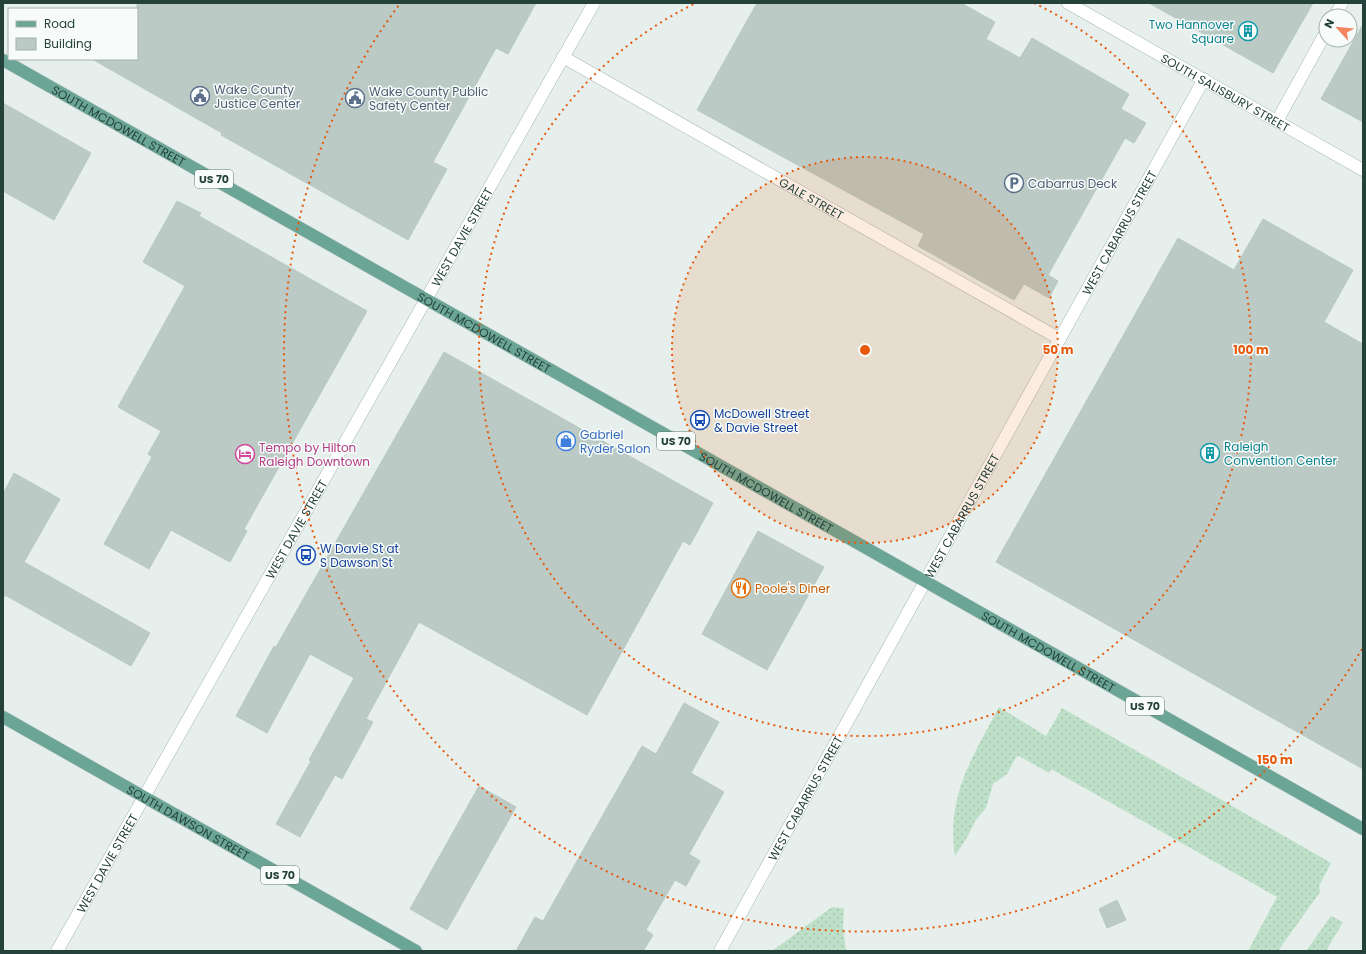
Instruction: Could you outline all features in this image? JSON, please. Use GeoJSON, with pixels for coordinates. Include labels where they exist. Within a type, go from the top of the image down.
{"type":"FeatureCollection","features":[{"type":"Feature","properties":{"kind":"main road","name":"SOUTH MCDOWELL STREET"},"geometry":{"type":"LineString","coordinates":[[3,60],[1363,829]]}},
{"type":"Feature","properties":{"kind":"main road","name":"SOUTH DAWSON STREET"},"geometry":{"type":"LineString","coordinates":[[3,717],[416,951]]}},
{"type":"Feature","properties":{"kind":"street","name":"WEST DAVIE STREET"},"geometry":{"type":"LineString","coordinates":[[57,951],[594,3]]}},
{"type":"Feature","properties":{"kind":"street","name":"SOUTH SALISBURY STREET"},"geometry":{"type":"LineString","coordinates":[[1068,3],[1363,170]]}},
{"type":"Feature","properties":{"kind":"street"},"geometry":{"type":"LineString","coordinates":[[1277,121],[1318,47]]}},
{"type":"Feature","properties":{"kind":"street","name":"GALE STREET"},"geometry":{"type":"LineString","coordinates":[[563,57],[1060,339]]}},
{"type":"Feature","properties":{"kind":"street","name":"WEST CABARRUS STREET"},"geometry":{"type":"LineString","coordinates":[[720,951],[926,583],[948,539],[1204,79]]}},
{"type":"Feature","properties":{"kind":"green space"},"geometry":{"type":"Polygon","coordinates":[[[999,707],[1046,736],[1062,708],[1331,863],[1319,886],[1320,892],[1278,951],[1248,951],[1277,897],[1051,769],[1049,773],[1019,756],[1016,757],[1007,774],[993,784],[986,808],[975,821],[968,836],[955,856],[953,834],[954,815],[958,796],[979,743],[999,707]]]}},
{"type":"Feature","properties":{"kind":"green space"},"geometry":{"type":"Polygon","coordinates":[[[832,907],[844,908],[843,925],[846,951],[772,951],[832,907]]]}},
{"type":"Feature","properties":{"kind":"green space"},"geometry":{"type":"Polygon","coordinates":[[[1331,916],[1343,922],[1326,951],[1306,951],[1331,916]]]}},
{"type":"Feature","properties":{"kind":"building","name":"Wake County Public Safety Center"},"geometry":{"type":"Polygon","coordinates":[[[137,3],[536,3],[508,54],[496,48],[433,162],[447,169],[408,240],[221,135],[222,133],[94,60],[138,60],[137,3]]]}},
{"type":"Feature","properties":{"kind":"building"},"geometry":{"type":"Polygon","coordinates":[[[757,3],[961,3],[995,22],[986,39],[1020,58],[1032,38],[1129,94],[1121,109],[1146,123],[1134,143],[1125,138],[1048,275],[1058,281],[1049,298],[1024,284],[1014,300],[918,246],[924,234],[697,110],[757,3]]]}},
{"type":"Feature","properties":{"kind":"building","name":"Two Hannover Square"},"geometry":{"type":"Polygon","coordinates":[[[1149,3],[1313,3],[1273,73],[1149,3]]]}},
{"type":"Feature","properties":{"kind":"building"},"geometry":{"type":"Polygon","coordinates":[[[1363,24],[1363,122],[1321,99],[1350,48],[1358,48],[1358,33],[1363,24]]]}},
{"type":"Feature","properties":{"kind":"building"},"geometry":{"type":"Polygon","coordinates":[[[3,103],[91,153],[54,220],[3,191],[3,103]]]}},
{"type":"Feature","properties":{"kind":"building"},"geometry":{"type":"Polygon","coordinates":[[[177,201],[201,213],[199,216],[367,311],[244,529],[247,531],[230,562],[171,530],[149,569],[104,544],[152,457],[148,454],[161,431],[118,407],[185,286],[143,262],[177,201]]]}},
{"type":"Feature","properties":{"kind":"building","name":"Raleigh Convention Center"},"geometry":{"type":"Polygon","coordinates":[[[1263,219],[1353,270],[1324,322],[1363,344],[1363,769],[996,562],[1178,238],[1234,270],[1263,219]]]}},
{"type":"Feature","properties":{"kind":"building"},"geometry":{"type":"Polygon","coordinates":[[[444,352],[713,503],[690,545],[683,541],[587,715],[419,622],[366,719],[373,722],[342,779],[335,775],[300,837],[276,824],[354,678],[310,654],[267,733],[236,716],[274,646],[276,647],[444,352]]]}},
{"type":"Feature","properties":{"kind":"building"},"geometry":{"type":"Polygon","coordinates":[[[14,473],[60,499],[24,562],[150,633],[131,666],[5,595],[3,599],[3,494],[14,473]]]}},
{"type":"Feature","properties":{"kind":"building"},"geometry":{"type":"Polygon","coordinates":[[[758,531],[824,567],[767,670],[702,634],[758,531]]]}},
{"type":"Feature","properties":{"kind":"building"},"geometry":{"type":"Polygon","coordinates":[[[684,703],[719,722],[691,773],[724,792],[689,854],[700,861],[686,886],[675,880],[646,930],[653,935],[643,951],[516,951],[535,917],[543,921],[642,746],[656,754],[684,703]]]}},
{"type":"Feature","properties":{"kind":"building"},"geometry":{"type":"Polygon","coordinates":[[[479,786],[516,807],[447,930],[410,909],[479,786]]]}},
{"type":"Feature","properties":{"kind":"building"},"geometry":{"type":"Polygon","coordinates":[[[1117,900],[1126,920],[1107,928],[1099,909],[1117,900]]]}},
{"type":"Feature","properties":{"kind":"place","name":"Two Hannover Square"},"geometry":{"type":"Point","coordinates":[1248,31]}},
{"type":"Feature","properties":{"kind":"place","name":"Wake County Justice Center"},"geometry":{"type":"Point","coordinates":[200,96]}},
{"type":"Feature","properties":{"kind":"place","name":"Wake County Public Safety Center"},"geometry":{"type":"Point","coordinates":[355,98]}},
{"type":"Feature","properties":{"kind":"place","name":"Cabarrus Deck"},"geometry":{"type":"Point","coordinates":[1014,183]}},
{"type":"Feature","properties":{"kind":"place","name":"McDowell Street & Davie Street"},"geometry":{"type":"Point","coordinates":[700,420]}},
{"type":"Feature","properties":{"kind":"place","name":"Gabriel Ryder Salon"},"geometry":{"type":"Point","coordinates":[566,441]}},
{"type":"Feature","properties":{"kind":"place","name":"Raleigh Convention Center"},"geometry":{"type":"Point","coordinates":[1210,453]}},
{"type":"Feature","properties":{"kind":"place","name":"Tempo by Hilton Raleigh Downtown"},"geometry":{"type":"Point","coordinates":[245,454]}},
{"type":"Feature","properties":{"kind":"place","name":"W Davie St at S Dawson St"},"geometry":{"type":"Point","coordinates":[306,555]}},
{"type":"Feature","properties":{"kind":"place","name":"Poole's Diner"},"geometry":{"type":"Point","coordinates":[741,588]}}]}
